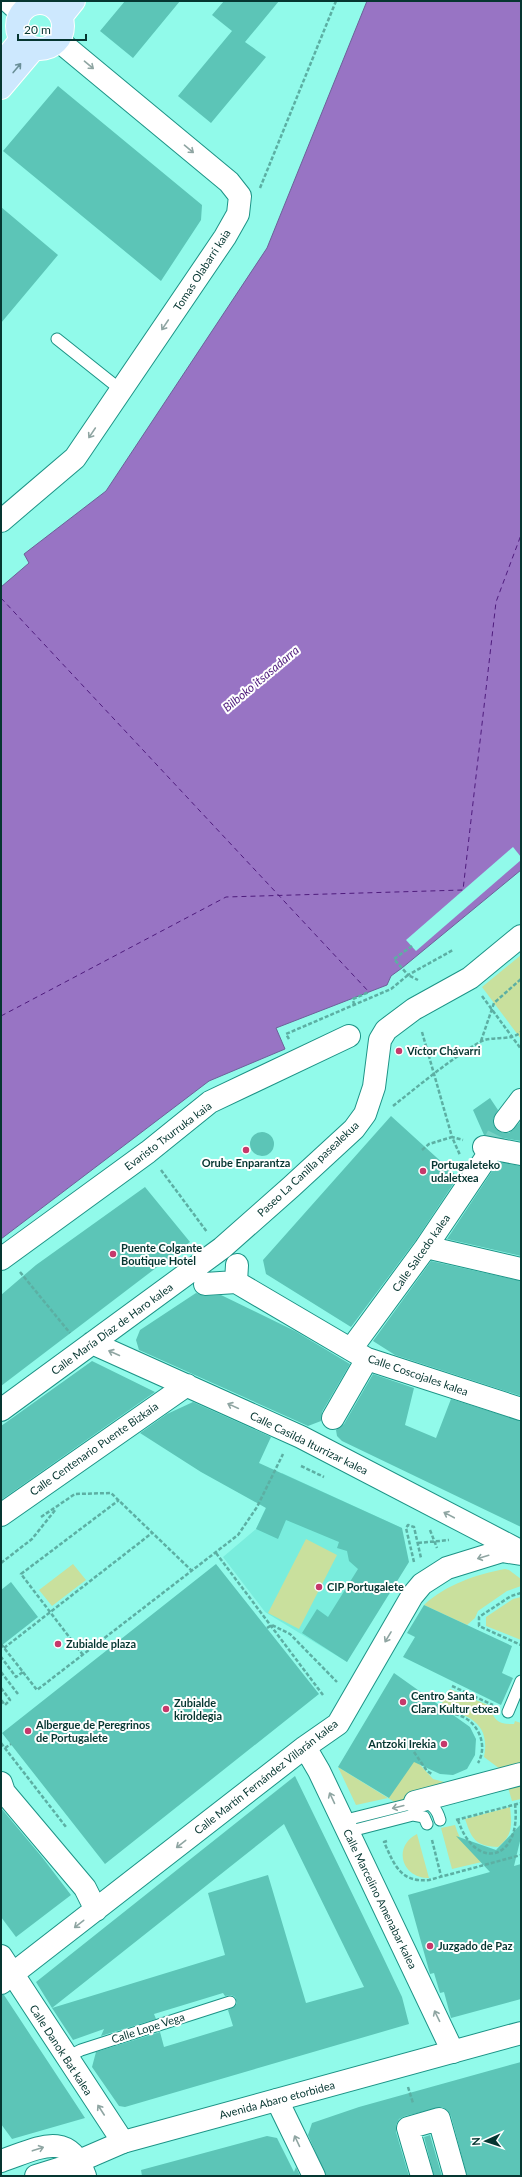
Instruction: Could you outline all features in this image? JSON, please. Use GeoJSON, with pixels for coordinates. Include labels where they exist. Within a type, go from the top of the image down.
{"type":"FeatureCollection","features":[{"type":"Feature","properties":{"kind":"main road"},"geometry":{"type":"LineString","coordinates":[[37,3],[60,6],[64,29],[59,41],[48,49],[27,44],[17,26],[14,7],[37,3]]}},
{"type":"Feature","properties":{"kind":"main road"},"geometry":{"type":"LineString","coordinates":[[1,64],[27,44]]}},
{"type":"Feature","properties":{"kind":"main road"},"geometry":{"type":"LineString","coordinates":[[1,88],[27,44]]}},
{"type":"Feature","properties":{"kind":"street","name":"Tomas Olabarri kaia"},"geometry":{"type":"LineString","coordinates":[[1,521],[75,458],[225,237],[238,214],[240,196],[229,182],[59,41]]}},
{"type":"Feature","properties":{"kind":"street","name":"Paseo La Canilla pasealekua"},"geometry":{"type":"LineString","coordinates":[[216,1243],[354,1129],[368,1106],[374,1087],[380,1040],[386,1030],[414,1009],[470,978],[521,936]]}},
{"type":"Feature","properties":{"kind":"street","name":"Evaristo Txurruka kaia"},"geometry":{"type":"LineString","coordinates":[[4,1257],[148,1152],[210,1102],[349,1036]]}},
{"type":"Feature","properties":{"kind":"street"},"geometry":{"type":"LineString","coordinates":[[505,1121],[521,1100]]}},
{"type":"Feature","properties":{"kind":"street"},"geometry":{"type":"LineString","coordinates":[[486,1151],[521,1154]]}},
{"type":"Feature","properties":{"kind":"street","name":"Calle Salcedo kalea"},"geometry":{"type":"LineString","coordinates":[[333,1418],[359,1354],[486,1151]]}},
{"type":"Feature","properties":{"kind":"street","name":"Calle María Díaz de Haro kalea"},"geometry":{"type":"LineString","coordinates":[[1,1410],[83,1341],[216,1243]]}},
{"type":"Feature","properties":{"kind":"street"},"geometry":{"type":"LineString","coordinates":[[426,1247],[521,1269]]}},
{"type":"Feature","properties":{"kind":"street","name":"Calle Coscojales kalea"},"geometry":{"type":"LineString","coordinates":[[205,1284],[236,1273],[359,1354],[521,1409]]}},
{"type":"Feature","properties":{"kind":"street","name":"Calle Casilda Iturrizar kalea"},"geometry":{"type":"LineString","coordinates":[[83,1341],[187,1384],[301,1438],[521,1553]]}},
{"type":"Feature","properties":{"kind":"street","name":"Calle Centenario Puente Bizkaia"},"geometry":{"type":"LineString","coordinates":[[1,1515],[187,1384]]}},
{"type":"Feature","properties":{"kind":"street","name":"Calle Martín Fernández Villarán kalea"},"geometry":{"type":"LineString","coordinates":[[5,1971],[96,1910],[305,1746],[338,1724],[412,1596],[422,1584],[447,1568],[502,1551],[521,1553]]}},
{"type":"Feature","properties":{"kind":"street","name":"Calle Marcelino Amenabar kalea"},"geometry":{"type":"LineString","coordinates":[[305,1746],[453,2052]]}},
{"type":"Feature","properties":{"kind":"street"},"geometry":{"type":"LineString","coordinates":[[415,1802],[521,1774]]}},
{"type":"Feature","properties":{"kind":"street"},"geometry":{"type":"LineString","coordinates":[[1,1783],[4,1792],[85,1888],[96,1910]]}},
{"type":"Feature","properties":{"kind":"street","name":"Calle Danok Bat kalea"},"geometry":{"type":"LineString","coordinates":[[5,1971],[67,2057],[123,2142]]}},
{"type":"Feature","properties":{"kind":"street","name":"Avenida Abaro etorbidea"},"geometry":{"type":"LineString","coordinates":[[36,2176],[83,2168],[123,2142],[521,2033]]}},
{"type":"Feature","properties":{"kind":"street"},"geometry":{"type":"LineString","coordinates":[[277,2100],[314,2176]]}},
{"type":"Feature","properties":{"kind":"street"},"geometry":{"type":"LineString","coordinates":[[422,2176],[408,2128],[438,2120],[455,2176]]}},
{"type":"Feature","properties":{"kind":"street"},"geometry":{"type":"LineString","coordinates":[[1,2161],[50,2145],[65,2147],[83,2168]]}},
{"type":"Feature","properties":{"kind":"lane"},"geometry":{"type":"LineString","coordinates":[[58,339],[121,390]]}},
{"type":"Feature","properties":{"kind":"lane"},"geometry":{"type":"LineString","coordinates":[[508,1712],[521,1681]]}},
{"type":"Feature","properties":{"kind":"lane"},"geometry":{"type":"LineString","coordinates":[[345,1826],[415,1802],[431,1804],[437,1811],[440,1820]]}},
{"type":"Feature","properties":{"kind":"lane"},"geometry":{"type":"LineString","coordinates":[[345,1826],[413,1815],[424,1817],[427,1824]]}},
{"type":"Feature","properties":{"kind":"lane","name":"Calle Lope Vega"},"geometry":{"type":"LineString","coordinates":[[67,2057],[81,2050],[230,2002]]}},
{"type":"Feature","properties":{"kind":"path"},"geometry":{"type":"LineString","coordinates":[[259,192],[336,1]]}},
{"type":"Feature","properties":{"kind":"path"},"geometry":{"type":"LineString","coordinates":[[412,946],[394,959],[408,975],[422,982]]}},
{"type":"Feature","properties":{"kind":"path"},"geometry":{"type":"LineString","coordinates":[[286,1034],[396,985],[408,975],[453,950]]}},
{"type":"Feature","properties":{"kind":"path"},"geometry":{"type":"LineString","coordinates":[[481,1041],[494,1003],[521,980]]}},
{"type":"Feature","properties":{"kind":"path"},"geometry":{"type":"LineString","coordinates":[[396,985],[399,990]]}},
{"type":"Feature","properties":{"kind":"path"},"geometry":{"type":"LineString","coordinates":[[354,1005],[353,999],[369,992]]}},
{"type":"Feature","properties":{"kind":"path"},"geometry":{"type":"LineString","coordinates":[[479,992],[521,1049]]}},
{"type":"Feature","properties":{"kind":"path"},"geometry":{"type":"LineString","coordinates":[[422,1029],[452,1137]]}},
{"type":"Feature","properties":{"kind":"path"},"geometry":{"type":"LineString","coordinates":[[390,1108],[434,1073],[481,1041],[512,1036],[521,1032]]}},
{"type":"Feature","properties":{"kind":"path"},"geometry":{"type":"LineString","coordinates":[[422,1150],[429,1144],[452,1137],[486,1151]]}},
{"type":"Feature","properties":{"kind":"path"},"geometry":{"type":"LineString","coordinates":[[148,1152],[216,1243]]}},
{"type":"Feature","properties":{"kind":"path"},"geometry":{"type":"LineString","coordinates":[[4,1257],[83,1341]]}},
{"type":"Feature","properties":{"kind":"path"},"geometry":{"type":"LineString","coordinates":[[1,1644],[37,1690],[238,1535],[257,1507],[284,1453]]}},
{"type":"Feature","properties":{"kind":"path"},"geometry":{"type":"LineString","coordinates":[[1,1563],[32,1539],[57,1507],[75,1494],[111,1493],[192,1571]]}},
{"type":"Feature","properties":{"kind":"path"},"geometry":{"type":"LineString","coordinates":[[83,1655],[21,1574],[119,1500]]}},
{"type":"Feature","properties":{"kind":"path"},"geometry":{"type":"LineString","coordinates":[[413,1560],[406,1528],[408,1525],[414,1527],[421,1560]]}},
{"type":"Feature","properties":{"kind":"path"},"geometry":{"type":"LineString","coordinates":[[4,1648],[152,1533]]}},
{"type":"Feature","properties":{"kind":"path"},"geometry":{"type":"LineString","coordinates":[[418,1543],[444,1540]]}},
{"type":"Feature","properties":{"kind":"path"},"geometry":{"type":"LineString","coordinates":[[216,1553],[272,1625],[323,1695]]}},
{"type":"Feature","properties":{"kind":"path"},"geometry":{"type":"LineString","coordinates":[[521,1594],[511,1596],[479,1617],[479,1626],[521,1645]]}},
{"type":"Feature","properties":{"kind":"path"},"geometry":{"type":"LineString","coordinates":[[267,1628],[272,1625]]}},
{"type":"Feature","properties":{"kind":"path"},"geometry":{"type":"LineString","coordinates":[[272,1625],[290,1634],[339,1683]]}},
{"type":"Feature","properties":{"kind":"path"},"geometry":{"type":"LineString","coordinates":[[1,1657],[16,1677],[23,1672]]}},
{"type":"Feature","properties":{"kind":"path"},"geometry":{"type":"LineString","coordinates":[[1,1672],[18,1694]]}},
{"type":"Feature","properties":{"kind":"path"},"geometry":{"type":"LineString","coordinates":[[452,1686],[508,1712]]}},
{"type":"Feature","properties":{"kind":"path"},"geometry":{"type":"LineString","coordinates":[[1,1688],[10,1700],[5,1705],[1,1700]]}},
{"type":"Feature","properties":{"kind":"path"},"geometry":{"type":"LineString","coordinates":[[437,1712],[461,1716],[470,1720],[480,1735],[482,1748]]}},
{"type":"Feature","properties":{"kind":"path"},"geometry":{"type":"LineString","coordinates":[[1,1743],[68,1831]]}},
{"type":"Feature","properties":{"kind":"path"},"geometry":{"type":"LineString","coordinates":[[5,1748],[11,1744]]}},
{"type":"Feature","properties":{"kind":"path"},"geometry":{"type":"LineString","coordinates":[[414,1752],[427,1771],[434,1776]]}},
{"type":"Feature","properties":{"kind":"path"},"geometry":{"type":"LineString","coordinates":[[458,1820],[462,1832],[468,1842],[478,1850],[490,1854],[497,1854],[506,1849],[513,1841],[517,1826],[515,1804]]}},
{"type":"Feature","properties":{"kind":"path"},"geometry":{"type":"LineString","coordinates":[[431,1834],[441,1876]]}},
{"type":"Feature","properties":{"kind":"path"},"geometry":{"type":"LineString","coordinates":[[497,1854],[499,1860]]}},
{"type":"Feature","properties":{"kind":"path"},"geometry":{"type":"LineString","coordinates":[[392,1872],[396,1869],[418,1881],[521,1854]]}},
{"type":"Feature","properties":{"kind":"shaded area","name":"CIP Portugalete"},"geometry":{"type":"Polygon","coordinates":[[[282,1473],[402,1528],[347,1662],[265,1612],[223,1557],[256,1529],[282,1473]]]}},
{"type":"Feature","properties":{"kind":"green space"},"geometry":{"type":"Polygon","coordinates":[[[521,955],[521,1039],[482,987],[521,955]]]}},
{"type":"Feature","properties":{"kind":"green space"},"geometry":{"type":"Polygon","coordinates":[[[306,1539],[337,1555],[299,1629],[268,1613],[306,1539]]]}},
{"type":"Feature","properties":{"kind":"green space"},"geometry":{"type":"Polygon","coordinates":[[[73,1564],[86,1580],[52,1606],[39,1590],[73,1564]]]}},
{"type":"Feature","properties":{"kind":"green space"},"geometry":{"type":"Polygon","coordinates":[[[505,1569],[509,1570],[521,1579],[521,1586],[507,1591],[478,1611],[475,1618],[467,1625],[424,1605],[451,1586],[462,1581],[505,1569]]]}},
{"type":"Feature","properties":{"kind":"green space"},"geometry":{"type":"Polygon","coordinates":[[[521,1597],[521,1640],[486,1626],[486,1617],[513,1599],[521,1597]]]}},
{"type":"Feature","properties":{"kind":"green space"},"geometry":{"type":"Polygon","coordinates":[[[450,1689],[490,1706],[495,1718],[504,1724],[514,1724],[515,1721],[521,1723],[521,1767],[504,1772],[484,1757],[484,1735],[475,1722],[459,1713],[439,1708],[450,1689]]]}},
{"type":"Feature","properties":{"kind":"green space"},"geometry":{"type":"Polygon","coordinates":[[[412,1756],[433,1779],[448,1783],[447,1788],[396,1803],[388,1798],[400,1781],[412,1756]]]}},
{"type":"Feature","properties":{"kind":"green space"},"geometry":{"type":"Polygon","coordinates":[[[338,1767],[388,1798],[356,1805],[338,1767]]]}},
{"type":"Feature","properties":{"kind":"green space"},"geometry":{"type":"Polygon","coordinates":[[[521,1781],[521,1799],[512,1801],[507,1784],[521,1781]]]}},
{"type":"Feature","properties":{"kind":"green space"},"geometry":{"type":"Polygon","coordinates":[[[510,1807],[511,1824],[509,1834],[503,1843],[498,1847],[479,1843],[472,1836],[465,1819],[510,1807]]]}},
{"type":"Feature","properties":{"kind":"green space"},"geometry":{"type":"Polygon","coordinates":[[[455,1825],[466,1846],[486,1861],[452,1869],[441,1828],[455,1825]]]}},
{"type":"Feature","properties":{"kind":"green space"},"geometry":{"type":"Polygon","coordinates":[[[417,1834],[429,1878],[418,1876],[411,1872],[406,1867],[403,1860],[405,1846],[409,1839],[417,1834]]]}},
{"type":"Feature","properties":{"kind":"water","name":"Bilboko itsasadarra"},"geometry":{"type":"Polygon","coordinates":[[[367,1],[521,1],[521,870],[391,976],[387,985],[276,1028],[285,1049],[209,1081],[1,1239],[1,587],[29,563],[24,554],[106,491],[267,248],[367,1]]]}},
{"type":"Feature","properties":{"kind":"pier"},"geometry":{"type":"Polygon","coordinates":[[[513,847],[521,857],[521,860],[416,951],[406,940],[513,847]]]}},
{"type":"Feature","properties":{"kind":"building"},"geometry":{"type":"Polygon","coordinates":[[[125,1],[180,1],[133,58],[100,31],[125,1]]]}},
{"type":"Feature","properties":{"kind":"building"},"geometry":{"type":"Polygon","coordinates":[[[224,1],[279,1],[245,42],[266,57],[211,123],[178,96],[232,31],[212,15],[224,1]]]}},
{"type":"Feature","properties":{"kind":"building"},"geometry":{"type":"Polygon","coordinates":[[[58,86],[202,205],[201,220],[161,281],[3,151],[58,86]]]}},
{"type":"Feature","properties":{"kind":"building"},"geometry":{"type":"Polygon","coordinates":[[[1,207],[58,255],[1,323],[1,207]]]}},
{"type":"Feature","properties":{"kind":"building"},"geometry":{"type":"Polygon","coordinates":[[[490,1098],[498,1110],[493,1119],[494,1126],[503,1133],[509,1133],[521,1121],[521,1141],[484,1135],[473,1110],[490,1098]]]}},
{"type":"Feature","properties":{"kind":"building"},"geometry":{"type":"Polygon","coordinates":[[[391,1116],[458,1177],[416,1240],[351,1327],[266,1274],[263,1260],[391,1116]]]}},
{"type":"Feature","properties":{"kind":"building"},"geometry":{"type":"Polygon","coordinates":[[[262,1132],[271,1135],[274,1144],[271,1153],[262,1156],[253,1153],[250,1144],[253,1135],[262,1132]]]}},
{"type":"Feature","properties":{"kind":"building"},"geometry":{"type":"Polygon","coordinates":[[[498,1162],[521,1166],[521,1256],[447,1239],[498,1162]]]}},
{"type":"Feature","properties":{"kind":"building","name":"Puente Colgante Boutique Hotel"},"geometry":{"type":"Polygon","coordinates":[[[145,1187],[190,1242],[1,1386],[1,1295],[36,1265],[145,1187]]]}},
{"type":"Feature","properties":{"kind":"building"},"geometry":{"type":"Polygon","coordinates":[[[431,1261],[521,1281],[521,1396],[395,1355],[373,1341],[431,1261]]]}},
{"type":"Feature","properties":{"kind":"building"},"geometry":{"type":"Polygon","coordinates":[[[196,1293],[205,1296],[221,1295],[295,1331],[350,1364],[322,1412],[321,1421],[308,1426],[139,1350],[136,1340],[140,1330],[196,1293]]]}},
{"type":"Feature","properties":{"kind":"building"},"geometry":{"type":"Polygon","coordinates":[[[92,1361],[155,1392],[1,1500],[1,1426],[92,1361]]]}},
{"type":"Feature","properties":{"kind":"building"},"geometry":{"type":"Polygon","coordinates":[[[373,1374],[414,1388],[405,1425],[436,1438],[451,1399],[521,1421],[521,1527],[342,1441],[337,1436],[336,1430],[344,1424],[373,1374]]]}},
{"type":"Feature","properties":{"kind":"building"},"geometry":{"type":"Polygon","coordinates":[[[193,1402],[271,1437],[259,1463],[402,1528],[409,1562],[347,1662],[302,1633],[317,1609],[328,1617],[358,1569],[349,1561],[347,1551],[337,1548],[339,1542],[286,1520],[278,1539],[256,1529],[266,1508],[201,1472],[140,1433],[167,1414],[193,1402]]]}},
{"type":"Feature","properties":{"kind":"building","name":"Zubialde kiroldegia"},"geometry":{"type":"Polygon","coordinates":[[[216,1564],[319,1694],[105,1864],[2,1733],[216,1564]]]}},
{"type":"Feature","properties":{"kind":"building"},"geometry":{"type":"Polygon","coordinates":[[[11,1582],[38,1617],[1,1646],[1,1590],[11,1582]]]}},
{"type":"Feature","properties":{"kind":"building"},"geometry":{"type":"Polygon","coordinates":[[[424,1605],[512,1646],[502,1673],[513,1678],[501,1705],[403,1657],[415,1637],[407,1633],[424,1605]]]}},
{"type":"Feature","properties":{"kind":"building"},"geometry":{"type":"Polygon","coordinates":[[[394,1673],[470,1727],[476,1739],[475,1755],[467,1769],[453,1775],[440,1774],[414,1762],[389,1798],[338,1767],[394,1673]]]}},
{"type":"Feature","properties":{"kind":"building"},"geometry":{"type":"Polygon","coordinates":[[[295,1776],[402,1997],[409,2024],[125,2107],[119,2106],[92,2067],[96,2052],[160,2032],[164,2047],[233,2026],[228,2010],[237,2003],[235,1997],[231,1995],[225,1996],[223,1993],[154,2014],[156,2019],[101,2036],[104,2029],[73,2040],[52,2008],[36,1982],[295,1776]],[[284,1824],[52,2008],[225,1955],[208,1893],[268,1875],[306,2003],[364,1987],[284,1824]]]}},
{"type":"Feature","properties":{"kind":"building"},"geometry":{"type":"Polygon","coordinates":[[[1,1808],[42,1857],[71,1895],[16,1937],[1,1917],[1,1808]]]}},
{"type":"Feature","properties":{"kind":"building"},"geometry":{"type":"Polygon","coordinates":[[[521,1824],[521,1837],[514,1866],[521,1864],[521,1999],[451,2018],[444,1992],[440,1993],[434,1973],[430,1974],[408,1895],[490,1872],[456,1836],[496,1850],[521,1824]]]}},
{"type":"Feature","properties":{"kind":"building"},"geometry":{"type":"Polygon","coordinates":[[[1,1995],[4,1995],[85,2118],[12,2139],[1,2124],[1,1995]]]}},
{"type":"Feature","properties":{"kind":"building"},"geometry":{"type":"Polygon","coordinates":[[[521,2062],[521,2176],[467,2176],[451,2116],[447,2110],[442,2107],[405,2116],[399,2119],[396,2125],[396,2132],[409,2176],[326,2176],[308,2135],[312,2123],[359,2107],[521,2062]]]}},
{"type":"Feature","properties":{"kind":"building"},"geometry":{"type":"Polygon","coordinates":[[[430,2135],[442,2176],[434,2176],[424,2137],[430,2135]]]}},
{"type":"Feature","properties":{"kind":"building"},"geometry":{"type":"Polygon","coordinates":[[[267,2136],[277,2138],[294,2172],[296,2167],[300,2176],[142,2176],[141,2170],[267,2136]]]}},
{"type":"Feature","properties":{"kind":"ferry route"},"geometry":{"type":"LineString","coordinates":[[1,1016],[226,897],[463,890],[496,602],[521,535]]}},
{"type":"Feature","properties":{"kind":"ferry route"},"geometry":{"type":"LineString","coordinates":[[1,598],[369,992]]}},
{"type":"Feature","properties":{"kind":"tunnel"},"geometry":{"type":"LineString","coordinates":[[488,1155],[505,1121]]}},
{"type":"Feature","properties":{"kind":"place","name":"Víctor Chávarri"},"geometry":{"type":"Point","coordinates":[399,1051]}},
{"type":"Feature","properties":{"kind":"place","name":"Orube Enparantza"},"geometry":{"type":"Point","coordinates":[246,1150]}},
{"type":"Feature","properties":{"kind":"place","name":"Portugaleteko udaletxea"},"geometry":{"type":"Point","coordinates":[423,1171]}},
{"type":"Feature","properties":{"kind":"place","name":"Puente Colgante Boutique Hotel"},"geometry":{"type":"Point","coordinates":[113,1254]}},
{"type":"Feature","properties":{"kind":"place","name":"CIP Portugalete"},"geometry":{"type":"Point","coordinates":[319,1587]}},
{"type":"Feature","properties":{"kind":"place","name":"Zubialde plaza"},"geometry":{"type":"Point","coordinates":[58,1644]}},
{"type":"Feature","properties":{"kind":"place","name":"Centro Santa Clara Kultur etxea"},"geometry":{"type":"Point","coordinates":[403,1702]}},
{"type":"Feature","properties":{"kind":"place","name":"Zubialde kiroldegia"},"geometry":{"type":"Point","coordinates":[166,1709]}},
{"type":"Feature","properties":{"kind":"place","name":"Albergue de Peregrinos de Portugalete"},"geometry":{"type":"Point","coordinates":[28,1731]}},
{"type":"Feature","properties":{"kind":"place","name":"Antzoki Irekia"},"geometry":{"type":"Point","coordinates":[444,1744]}},
{"type":"Feature","properties":{"kind":"place","name":"Juzgado de Paz"},"geometry":{"type":"Point","coordinates":[430,1946]}}]}
